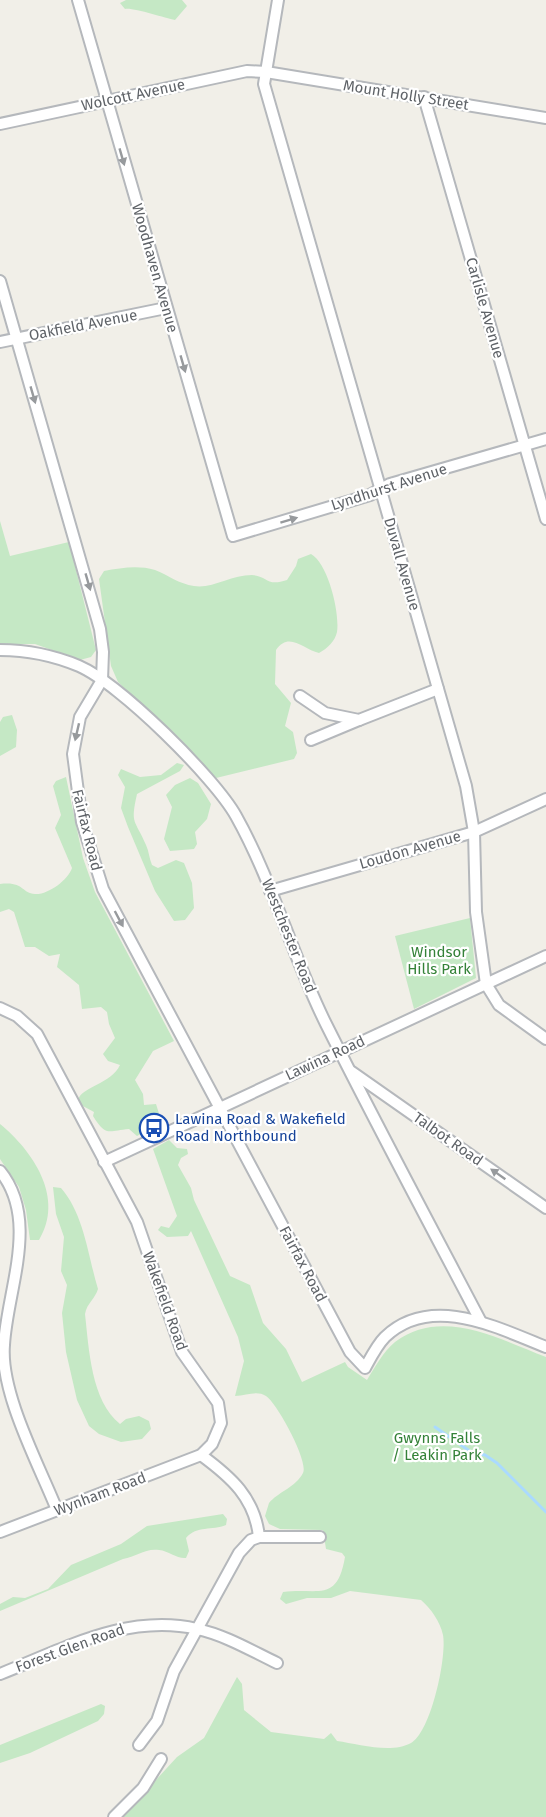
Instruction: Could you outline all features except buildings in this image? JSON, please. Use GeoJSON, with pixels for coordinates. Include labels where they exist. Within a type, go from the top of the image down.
{"type":"FeatureCollection","features":[{"type":"Feature","properties":{"kind":"street","name":"Woodhaven Avenue"},"geometry":{"type":"LineString","coordinates":[[78,0],[105,101],[233,536]]}},
{"type":"Feature","properties":{"kind":"street","name":"Duvall Avenue"},"geometry":{"type":"LineString","coordinates":[[278,0],[264,84],[466,786],[474,832],[476,912],[486,984],[499,1005],[546,1039]]}},
{"type":"Feature","properties":{"kind":"street","name":"Wolcott Avenue"},"geometry":{"type":"LineString","coordinates":[[0,124],[247,71],[266,72]]}},
{"type":"Feature","properties":{"kind":"street","name":"Mount Holly Street"},"geometry":{"type":"LineString","coordinates":[[266,72],[546,118]]}},
{"type":"Feature","properties":{"kind":"street","name":"Carlisle Avenue"},"geometry":{"type":"LineString","coordinates":[[424,97],[546,519]]}},
{"type":"Feature","properties":{"kind":"street","name":"Fairfax Road"},"geometry":{"type":"LineString","coordinates":[[0,281],[94,605],[103,652],[102,680],[80,717],[73,754],[74,775],[87,843],[103,890],[350,1352],[366,1368],[386,1337],[412,1321],[447,1316],[481,1322]]}},
{"type":"Feature","properties":{"kind":"street","name":"Oakfield Avenue"},"geometry":{"type":"LineString","coordinates":[[0,342],[166,308]]}},
{"type":"Feature","properties":{"kind":"street","name":"Lyndhurst Avenue"},"geometry":{"type":"LineString","coordinates":[[233,536],[370,495],[381,488],[546,439]]}},
{"type":"Feature","properties":{"kind":"street","name":"Westchester Road"},"geometry":{"type":"LineString","coordinates":[[0,650],[32,652],[57,658],[81,667],[102,680],[194,763],[234,813],[249,841],[312,996],[481,1322]]}},
{"type":"Feature","properties":{"kind":"street"},"geometry":{"type":"LineString","coordinates":[[311,740],[438,689]]}},
{"type":"Feature","properties":{"kind":"street"},"geometry":{"type":"LineString","coordinates":[[300,696],[325,713],[359,720]]}},
{"type":"Feature","properties":{"kind":"street","name":"Loudon Avenue"},"geometry":{"type":"LineString","coordinates":[[270,891],[474,832],[546,799]]}},
{"type":"Feature","properties":{"kind":"street","name":"Lawina Road"},"geometry":{"type":"LineString","coordinates":[[104,1162],[339,1050],[546,956]]}},
{"type":"Feature","properties":{"kind":"street","name":"Wakefield Road"},"geometry":{"type":"LineString","coordinates":[[0,1008],[17,1016],[37,1034],[137,1222],[182,1352],[218,1403],[221,1423],[212,1444],[201,1455]]}},
{"type":"Feature","properties":{"kind":"street","name":"Talbot Road"},"geometry":{"type":"LineString","coordinates":[[349,1070],[546,1208]]}},
{"type":"Feature","properties":{"kind":"street"},"geometry":{"type":"LineString","coordinates":[[0,1171],[18,1209],[20,1227],[6,1322],[3,1365],[13,1400],[57,1510]]}},
{"type":"Feature","properties":{"kind":"street"},"geometry":{"type":"LineString","coordinates":[[481,1322],[546,1347]]}},
{"type":"Feature","properties":{"kind":"street"},"geometry":{"type":"LineString","coordinates":[[201,1455],[229,1476],[240,1488],[255,1514],[259,1537]]}},
{"type":"Feature","properties":{"kind":"street","name":"Wynham Road"},"geometry":{"type":"LineString","coordinates":[[0,1532],[201,1455]]}},
{"type":"Feature","properties":{"kind":"street"},"geometry":{"type":"LineString","coordinates":[[139,1745],[157,1721],[169,1682],[239,1553],[251,1540],[259,1537],[320,1537]]}},
{"type":"Feature","properties":{"kind":"street","name":"Forest Glen Road"},"geometry":{"type":"LineString","coordinates":[[0,1674],[110,1631],[153,1624],[198,1629],[277,1663]]}},
{"type":"Feature","properties":{"kind":"street"},"geometry":{"type":"LineString","coordinates":[[114,1817],[143,1788],[161,1759]]}},
{"type":"Feature","properties":{"kind":"green space"},"geometry":{"type":"Polygon","coordinates":[[[126,0],[182,0],[187,6],[175,20],[125,9],[120,3],[126,0]]]}},
{"type":"Feature","properties":{"kind":"green space"},"geometry":{"type":"Polygon","coordinates":[[[0,521],[10,556],[69,542],[96,650],[91,657],[80,660],[35,644],[0,644],[0,521]]]}},
{"type":"Feature","properties":{"kind":"green space"},"geometry":{"type":"Polygon","coordinates":[[[311,554],[323,567],[332,589],[337,613],[337,632],[331,644],[319,653],[291,642],[286,642],[276,650],[275,684],[291,703],[285,726],[293,732],[297,753],[294,759],[216,778],[118,682],[111,666],[99,579],[104,571],[136,567],[149,568],[194,586],[208,586],[252,575],[271,582],[280,582],[287,580],[298,559],[311,554]]]}},
{"type":"Feature","properties":{"kind":"green space"},"geometry":{"type":"Polygon","coordinates":[[[12,715],[17,730],[16,747],[0,756],[0,722],[3,717],[12,715]]]}},
{"type":"Feature","properties":{"kind":"green space"},"geometry":{"type":"Polygon","coordinates":[[[177,763],[184,765],[180,771],[137,794],[134,811],[135,821],[147,847],[152,865],[158,868],[176,860],[184,863],[192,883],[194,908],[185,920],[174,921],[155,891],[128,827],[121,808],[125,787],[118,775],[121,769],[140,777],[161,775],[177,763]]]}},
{"type":"Feature","properties":{"kind":"green space"},"geometry":{"type":"Polygon","coordinates":[[[66,777],[83,858],[95,892],[174,1041],[153,1051],[135,1080],[143,1094],[144,1105],[156,1104],[162,1123],[137,1136],[129,1129],[105,1130],[93,1116],[94,1112],[81,1105],[78,1100],[85,1092],[110,1077],[120,1065],[108,1061],[103,1054],[115,1038],[107,1012],[101,1007],[82,1009],[79,985],[57,967],[60,954],[49,956],[35,947],[25,947],[14,912],[9,909],[0,912],[0,884],[14,884],[27,892],[40,894],[57,886],[70,873],[72,868],[55,828],[61,815],[53,786],[56,781],[66,777]]]}},
{"type":"Feature","properties":{"kind":"green space"},"geometry":{"type":"Polygon","coordinates":[[[190,778],[198,783],[211,804],[207,819],[195,832],[197,844],[194,849],[170,851],[164,839],[172,807],[166,795],[175,785],[190,778]]]}},
{"type":"Feature","properties":{"kind":"green space","name":"Windsor Hills Park"},"geometry":{"type":"Polygon","coordinates":[[[470,918],[476,978],[414,1009],[395,936],[470,918]]]}},
{"type":"Feature","properties":{"kind":"green space"},"geometry":{"type":"Polygon","coordinates":[[[0,1124],[24,1148],[42,1176],[49,1208],[46,1224],[39,1240],[30,1240],[26,1210],[19,1187],[0,1159],[0,1124]]]}},
{"type":"Feature","properties":{"kind":"green space","name":"Gwynns Falls / Leakin Park"},"geometry":{"type":"Polygon","coordinates":[[[169,1140],[177,1148],[187,1149],[188,1154],[181,1158],[178,1165],[191,1188],[194,1200],[230,1276],[250,1285],[263,1323],[286,1349],[302,1382],[345,1362],[348,1367],[367,1380],[383,1355],[395,1342],[413,1332],[432,1327],[451,1327],[490,1335],[546,1357],[546,1817],[122,1817],[177,1757],[204,1738],[237,1677],[242,1684],[244,1710],[271,1732],[324,1739],[331,1733],[337,1741],[384,1748],[394,1748],[411,1743],[425,1725],[431,1710],[440,1676],[444,1646],[442,1630],[437,1620],[421,1600],[350,1591],[331,1598],[307,1598],[286,1604],[280,1599],[283,1592],[315,1591],[331,1587],[337,1582],[345,1557],[342,1553],[326,1549],[323,1530],[280,1529],[269,1524],[265,1516],[269,1503],[300,1478],[304,1467],[297,1446],[271,1401],[262,1394],[255,1393],[235,1396],[244,1361],[238,1337],[191,1231],[188,1236],[167,1237],[158,1230],[161,1226],[169,1228],[177,1216],[153,1149],[169,1140]]]}},
{"type":"Feature","properties":{"kind":"green space"},"geometry":{"type":"Polygon","coordinates":[[[53,1187],[61,1188],[75,1210],[98,1289],[85,1314],[90,1358],[97,1388],[110,1414],[120,1424],[126,1419],[139,1416],[149,1421],[151,1429],[142,1439],[121,1442],[99,1434],[89,1426],[77,1400],[66,1352],[62,1313],[67,1285],[61,1271],[64,1237],[56,1214],[53,1187]]]}},
{"type":"Feature","properties":{"kind":"green space"},"geometry":{"type":"Polygon","coordinates":[[[223,1514],[227,1519],[226,1525],[195,1531],[186,1538],[189,1551],[186,1558],[159,1550],[145,1551],[0,1611],[0,1604],[13,1597],[25,1598],[48,1589],[71,1565],[121,1544],[147,1526],[223,1514]]]}},
{"type":"Feature","properties":{"kind":"green space"},"geometry":{"type":"Polygon","coordinates":[[[101,1704],[105,1706],[104,1714],[98,1721],[30,1753],[0,1763],[0,1745],[101,1704]]]}},
{"type":"Feature","properties":{"kind":"waterway"},"geometry":{"type":"LineString","coordinates":[[435,1427],[471,1452],[485,1455],[497,1463],[546,1512]]}},
{"type":"Feature","properties":{"kind":"place","name":"Lawina Road & Wakefield Road Northbound"},"geometry":{"type":"Point","coordinates":[154,1128]}}]}
